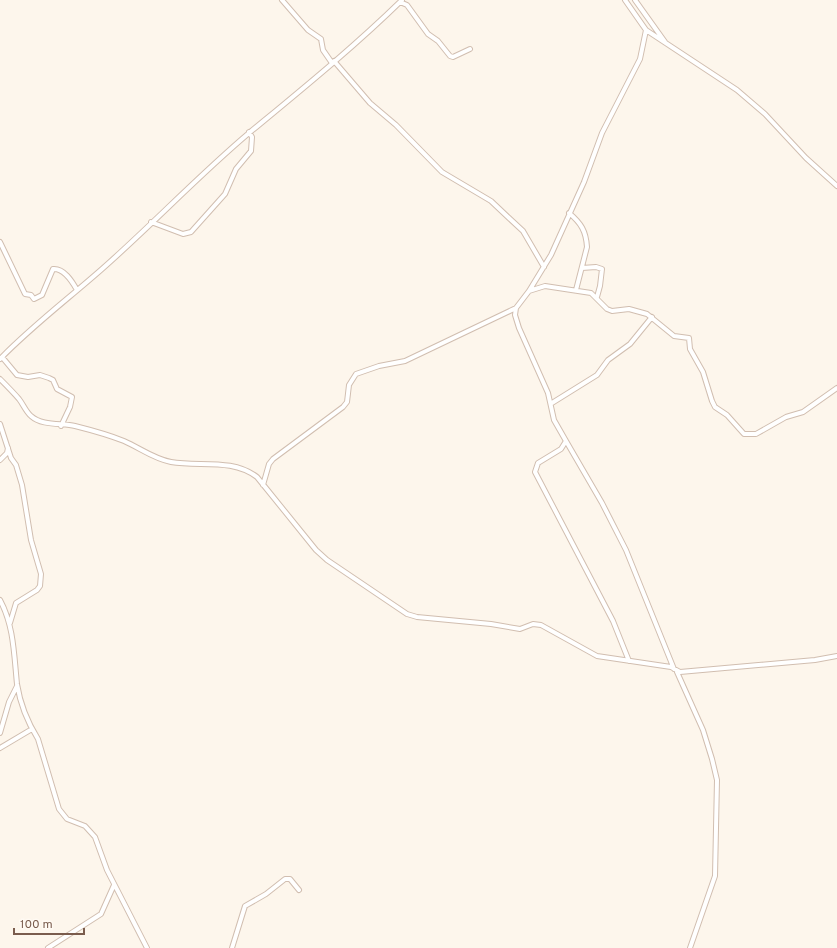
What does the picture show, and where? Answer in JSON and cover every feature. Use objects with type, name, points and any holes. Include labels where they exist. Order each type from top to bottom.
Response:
[{"type":"street","points":[[282,0],[308,30],[321,40],[323,50],[370,103],[396,125],[442,172],[491,201],[523,232],[544,267]]},
{"type":"street","points":[[625,0],[646,30],[737,90],[765,114],[806,158],[837,186]]},
{"type":"street","points":[[635,0],[666,43]]},
{"type":"street","points":[[61,426],[70,407],[72,397],[57,389],[53,380],[49,378],[17,375],[1,358],[16,342],[125,248],[150,222],[249,132],[333,62],[401,1],[408,5],[428,34],[438,41],[450,56],[454,56],[470,49]]},
{"type":"street","points":[[263,485],[269,464],[273,459],[343,407],[347,402],[349,385],[356,374],[379,366],[405,361],[516,308],[544,267],[584,182],[602,134],[640,60],[646,30]]},
{"type":"street","points":[[150,222],[183,234],[191,232],[224,194],[236,169],[251,150],[252,137],[249,132]]},
{"type":"street","points":[[569,213],[582,226],[585,233],[587,247],[576,290]]},
{"type":"street","points":[[0,242],[25,294],[31,295],[34,298],[42,295],[52,269],[57,269],[64,272],[77,290]]},
{"type":"street","points":[[582,268],[596,267],[602,269],[597,297]]},
{"type":"street","points":[[529,291],[546,286],[591,293],[597,297],[607,309],[615,311],[628,309],[647,314],[674,336],[689,338],[690,349],[703,372],[715,407],[727,415],[744,434],[756,434],[786,417],[803,412],[837,388]]},
{"type":"street","points":[[516,308],[515,315],[519,328],[552,403],[554,420],[602,503],[626,550],[675,670],[703,730],[712,759],[716,780],[717,828],[715,876],[690,948]]},
{"type":"street","points":[[552,403],[597,376],[608,360],[630,344],[652,317]]},
{"type":"street","points":[[0,379],[19,399],[30,416],[35,419],[61,426],[74,426],[124,441],[149,455],[170,462],[208,463],[245,470],[257,477],[316,550],[328,560],[407,614],[417,617],[490,624],[520,629],[533,624],[541,625],[597,656],[675,670],[816,660],[837,656]]},
{"type":"street","points":[[0,424],[22,485],[31,540],[41,574],[40,586],[38,590],[15,605],[10,623]]},
{"type":"street","points":[[566,441],[561,449],[538,463],[536,472],[613,621],[629,661]]},
{"type":"street","points":[[0,460],[7,453],[8,448]]},
{"type":"street","points":[[0,600],[10,623],[18,686],[32,729],[42,750],[59,809],[67,819],[85,826],[95,837],[114,884],[147,948]]},
{"type":"street","points":[[0,733],[9,702],[18,686]]},
{"type":"street","points":[[0,748],[32,729]]},
{"type":"street","points":[[232,948],[241,916],[249,903],[266,894],[286,879],[290,880],[299,890]]},
{"type":"street","points":[[48,948],[101,914],[114,884]]}]
